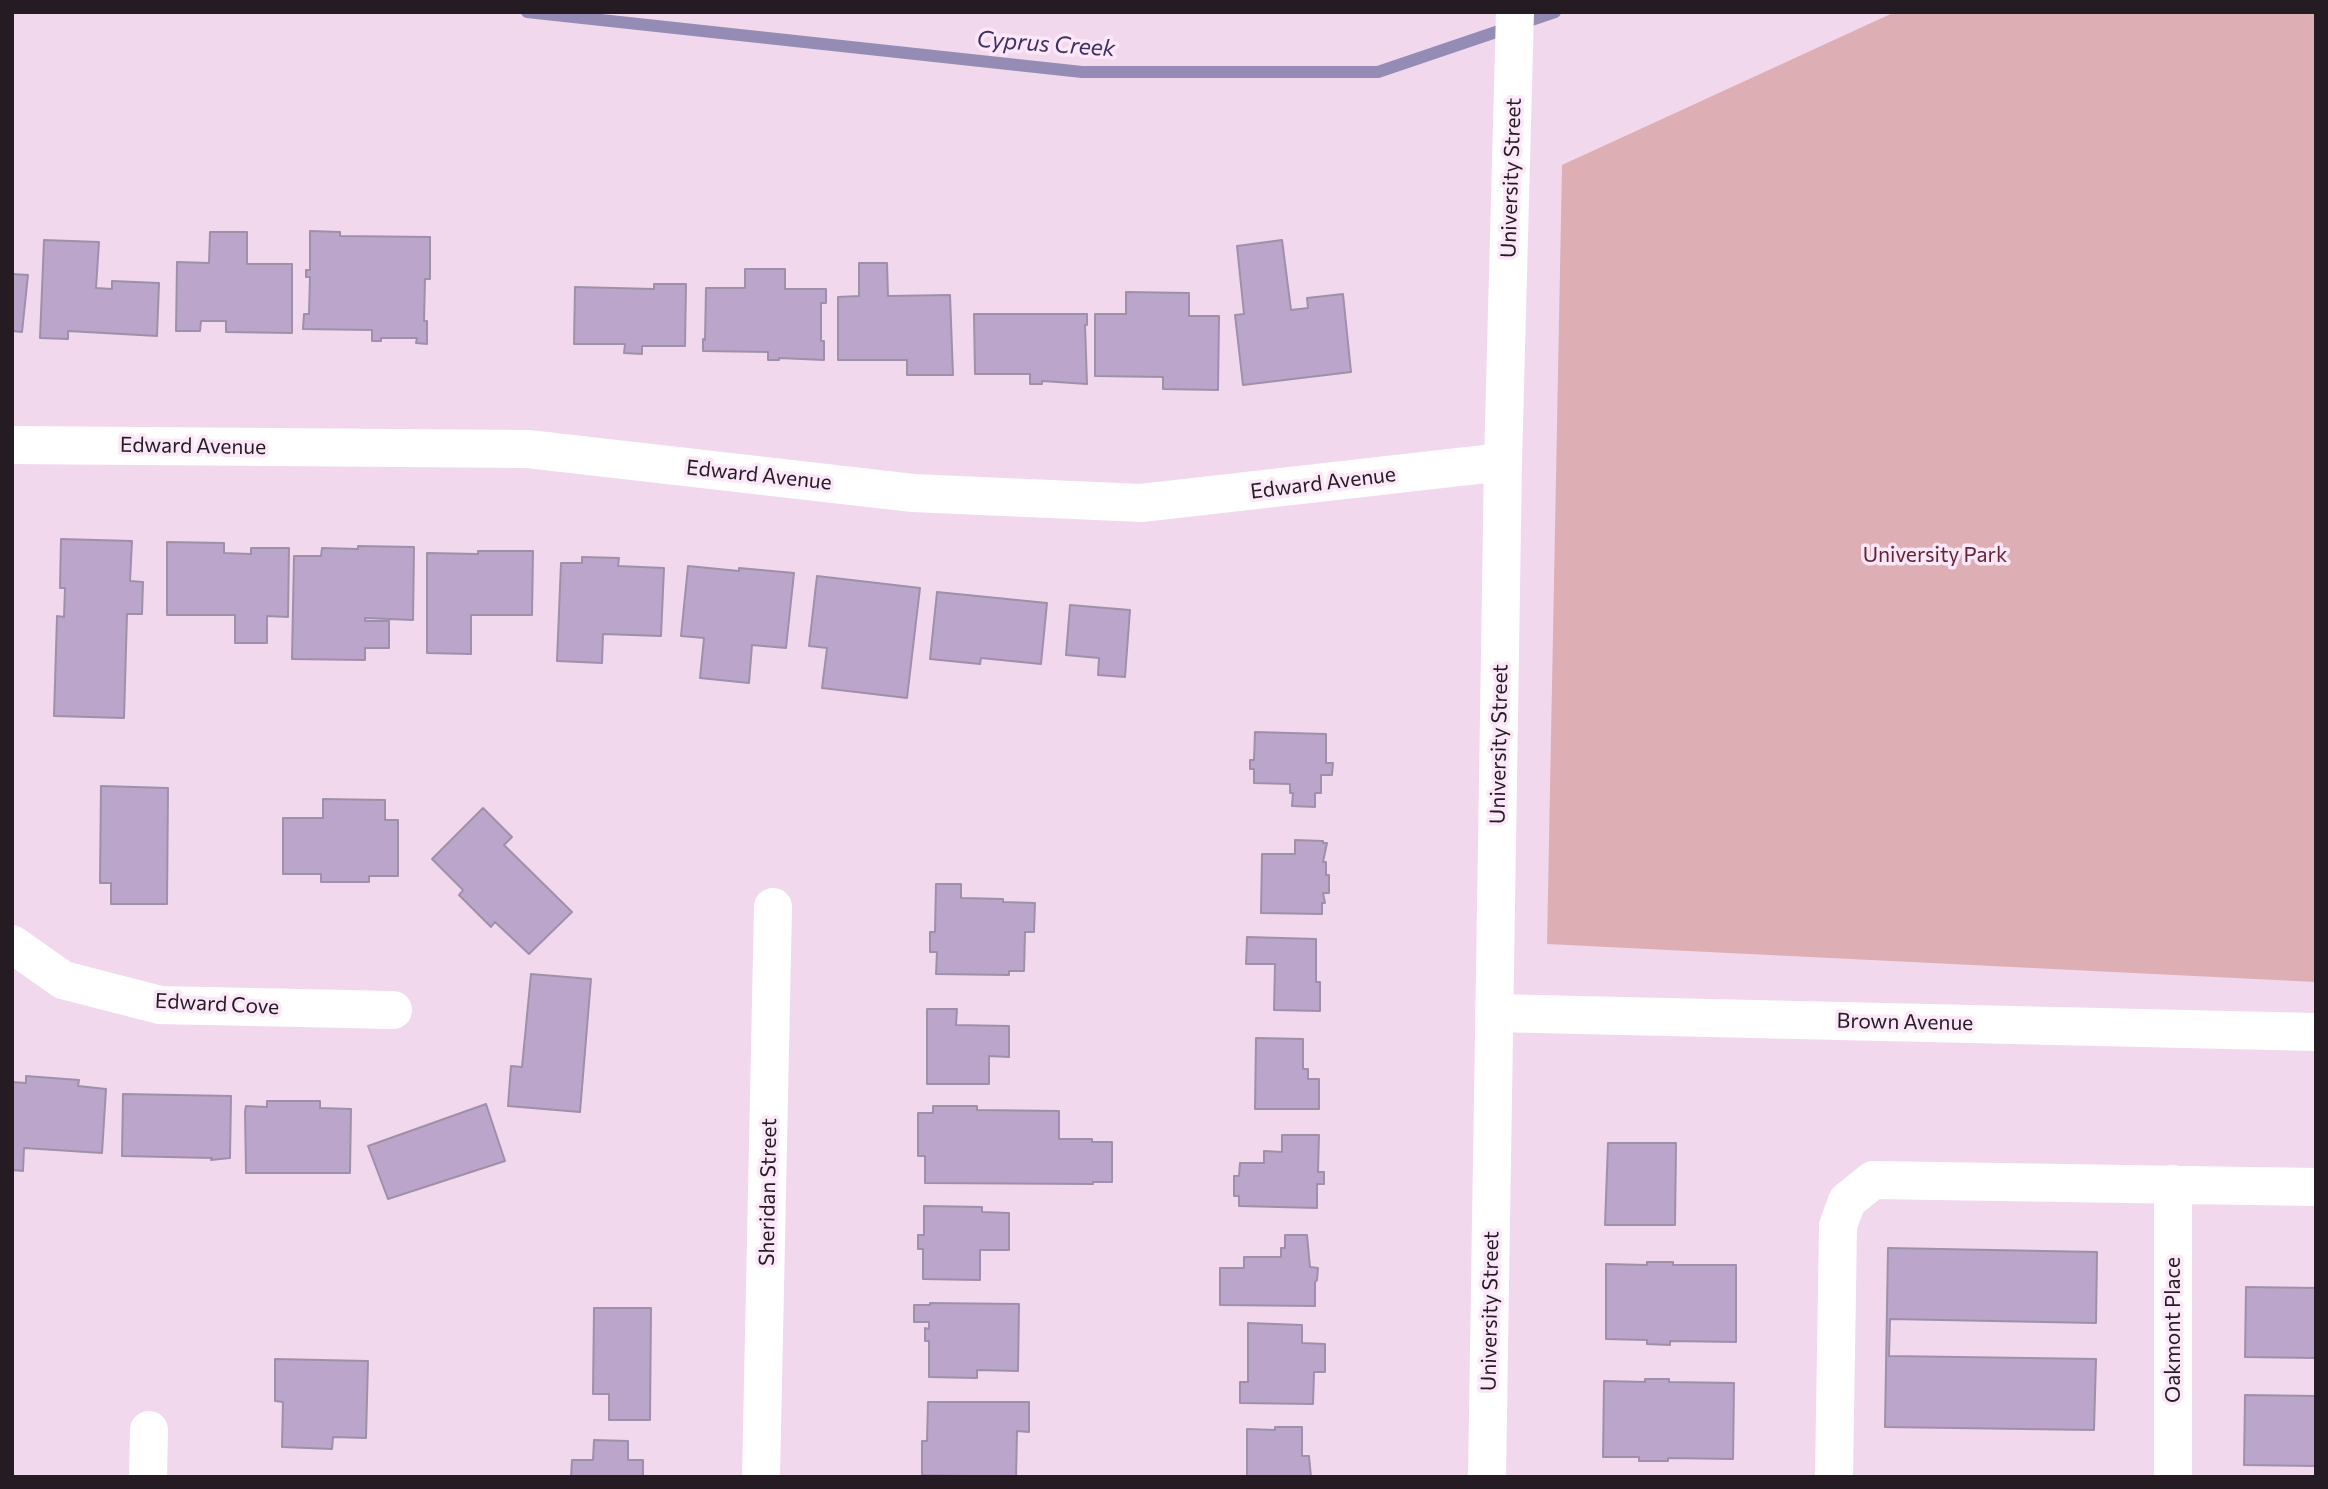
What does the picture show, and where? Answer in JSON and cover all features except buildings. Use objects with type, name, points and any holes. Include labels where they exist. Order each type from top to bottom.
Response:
[{"type":"street","name":"University Street","points":[[1487,1477],[1503,462],[1515,12]]},
{"type":"street","name":"Edward Avenue","points":[[12,444],[528,449],[913,493],[1141,503],[1503,462]]},
{"type":"street","name":"Sheridan Street","points":[[761,1477],[773,906]]},
{"type":"street","name":"Edward Cove","points":[[12,944],[63,980],[160,1005],[393,1010]]},
{"type":"street","name":"Brown Avenue","points":[[1494,1013],[2316,1032]]},
{"type":"street","points":[[1835,1477],[1838,1226],[1847,1200],[1873,1180],[2316,1187]]},
{"type":"street","name":"Oakmont Place","points":[[2173,1477],[2174,1184]]},
{"type":"street","points":[[148,1477],[149,1430]]},
{"type":"green space","name":"University Park","points":[[1895,12],[2316,12],[2316,982],[1547,944],[1562,165]]},
{"type":"waterway","name":"Cyprus Creek","points":[[527,12],[1082,72],[1378,72],[1555,12]]}]
